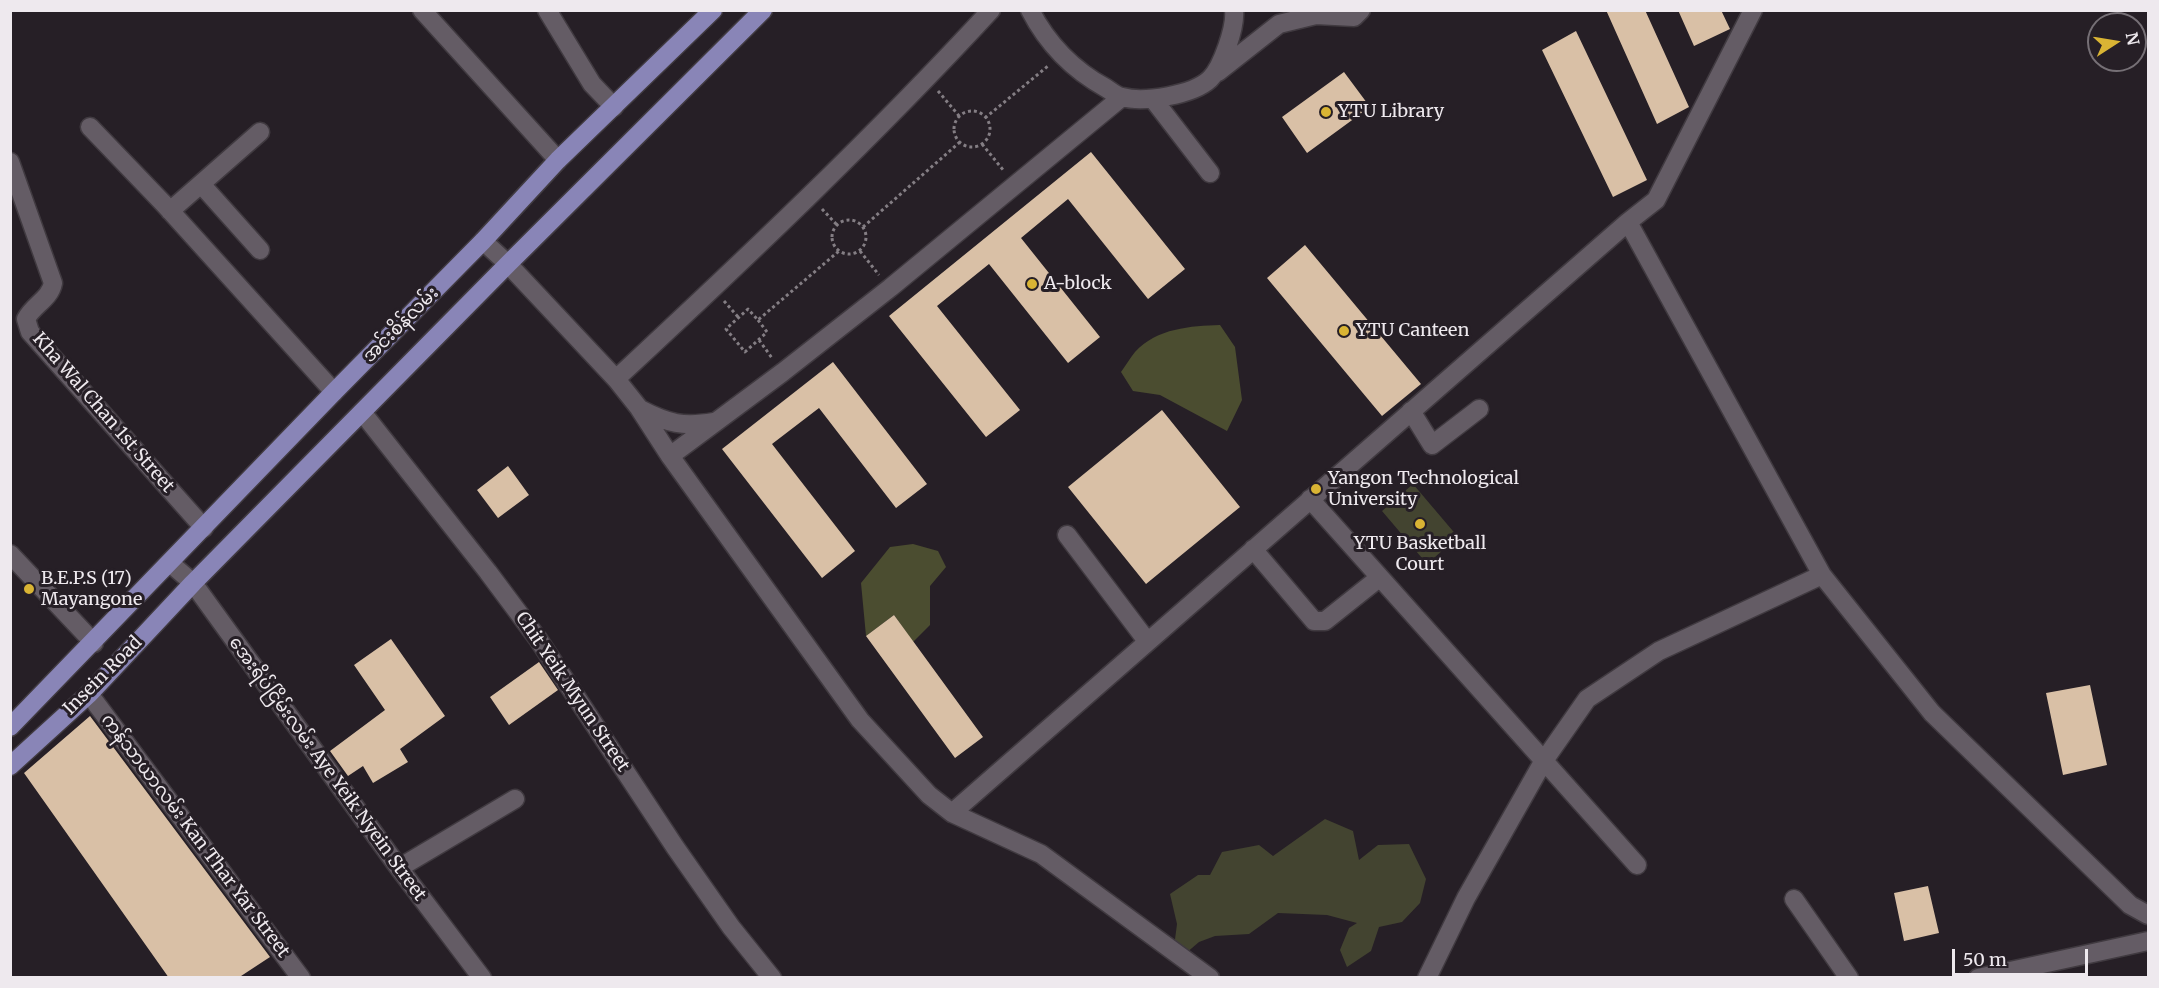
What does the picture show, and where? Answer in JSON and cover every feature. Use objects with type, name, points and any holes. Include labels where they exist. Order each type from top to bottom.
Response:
[{"type":"main road","name":"အင်းစိန်လမ်း","points":[[93,643],[483,241],[558,160],[713,10]]},
{"type":"main road","name":"အင်းစိန်လမ်း","points":[[193,583],[762,10]]},
{"type":"main road","name":"Insein Road","points":[[10,766],[89,694],[193,583]]},
{"type":"main road","name":"Insein Road","points":[[10,727],[93,643]]},
{"type":"street","points":[[422,10],[558,160]]},
{"type":"street","points":[[547,10],[592,84],[614,107]]},
{"type":"street","points":[[616,379],[713,289],[927,79],[992,10]]},
{"type":"street","points":[[1029,10],[1041,32],[1061,55],[1093,82],[1122,97],[1153,99],[1184,93],[1210,79],[1275,18],[1316,15],[1354,16],[1361,10]]},
{"type":"street","points":[[1210,79],[1229,46],[1234,10]]},
{"type":"street","points":[[952,813],[1656,200],[1753,10]]},
{"type":"street","points":[[670,456],[783,372],[890,288],[1122,97]]},
{"type":"street","points":[[1153,99],[1210,173]]},
{"type":"street","points":[[90,128],[170,211],[334,392]]},
{"type":"street","points":[[170,211],[260,132]]},
{"type":"street","name":"Kha Wal Chan 1st Street","points":[[10,162],[53,283],[51,292],[30,312],[26,319],[30,332],[204,528]]},
{"type":"street","points":[[201,184],[260,250]]},
{"type":"street","points":[[1628,222],[1822,575],[1932,713],[2130,905],[2148,915]]},
{"type":"street","points":[[483,241],[508,264],[616,379],[639,408],[670,456],[860,720],[929,795],[952,813],[1041,854],[1210,978]]},
{"type":"street","points":[[639,408],[662,421],[691,426],[715,422]]},
{"type":"street","points":[[1411,411],[1432,445],[1479,409]]},
{"type":"street","name":"Chit Yeik Myun Street","points":[[362,412],[538,639],[675,847],[731,927],[772,978]]},
{"type":"street","points":[[1310,499],[1637,865]]},
{"type":"street","points":[[1067,535],[1147,641]]},
{"type":"street","points":[[1253,549],[1314,621],[1325,621],[1379,578]]},
{"type":"street","points":[[10,554],[93,643]]},
{"type":"street","name":"အေးရိပ်ငြိမ်းလမ်း Aye Yeik Nyein Street","points":[[170,563],[193,583],[399,868],[482,978]]},
{"type":"street","points":[[1427,978],[1466,898],[1544,762],[1587,699],[1659,651],[1822,575]]},
{"type":"street","name":"ကန်သာယာလမ်း Kan Thar Yar Street","points":[[89,694],[301,978]]},
{"type":"street","points":[[399,868],[515,799]]},
{"type":"street","points":[[1794,899],[1849,978]]},
{"type":"street","points":[[1978,978],[2148,941]]},
{"type":"path","points":[[986,118],[1061,55]]},
{"type":"path","points":[[927,79],[960,117]]},
{"type":"path","points":[[970,112],[981,114],[986,118],[990,129],[987,140],[971,147],[960,142],[955,127],[960,117],[970,112]]},
{"type":"path","points":[[863,226],[960,142]]},
{"type":"path","points":[[982,144],[1014,184]]},
{"type":"path","points":[[853,220],[863,226],[867,237],[860,251],[850,254],[839,251],[832,236],[837,225],[853,220]]},
{"type":"path","points":[[758,320],[839,251]]},
{"type":"path","points":[[860,251],[890,288]]},
{"type":"path","points":[[713,289],[739,318]]},
{"type":"path","points":[[748,309],[758,320],[767,332],[745,352],[726,329],[748,309]]},
{"type":"path","points":[[759,340],[783,372]]},
{"type":"green space","points":[[1220,325],[1235,347],[1242,400],[1227,431],[1160,395],[1133,391],[1121,372],[1135,352],[1153,338],[1175,330]]},
{"type":"green space","name":"YTU Basketball Court","points":[[1413,484],[1458,537],[1427,564],[1382,511]]},
{"type":"green space","points":[[913,544],[938,551],[946,567],[930,586],[930,625],[913,642],[894,615],[866,636],[861,583],[890,547]]},
{"type":"green space","points":[[1325,819],[1353,831],[1359,860],[1378,845],[1409,844],[1426,879],[1420,903],[1402,922],[1379,927],[1371,951],[1347,967],[1340,950],[1349,928],[1357,923],[1327,915],[1278,913],[1249,934],[1215,936],[1199,942],[1185,954],[1174,947],[1177,924],[1170,894],[1198,875],[1210,875],[1222,852],[1259,845],[1273,856]]},
{"type":"building","points":[[1606,10],[1645,10],[1689,107],[1657,124]]},
{"type":"building","points":[[1678,10],[1721,10],[1730,29],[1694,46]]},
{"type":"building","points":[[1576,31],[1647,180],[1613,197],[1542,50]]},
{"type":"building","name":"YTU Library","points":[[1344,72],[1370,107],[1307,153],[1282,117]]},
{"type":"building","name":"A-block","points":[[1091,152],[1185,269],[1148,299],[1068,199],[1021,238],[1100,337],[1068,363],[989,264],[937,306],[1020,410],[986,437],[889,316]]},
{"type":"building","name":"YTU Canteen","points":[[1305,245],[1421,384],[1382,416],[1267,278]]},
{"type":"building","points":[[833,362],[927,484],[896,508],[819,408],[772,444],[855,551],[822,578],[722,449]]},
{"type":"building","points":[[1162,410],[1240,507],[1146,584],[1068,487]]},
{"type":"building","points":[[508,466],[529,495],[498,518],[477,490]]},
{"type":"building","points":[[894,615],[983,737],[955,758],[866,636]]},
{"type":"building","points":[[391,639],[445,716],[400,749],[408,762],[373,783],[363,766],[348,776],[330,751],[385,710],[354,665]]},
{"type":"building","points":[[539,662],[558,690],[509,725],[490,697]]},
{"type":"building","points":[[2090,685],[2107,765],[2063,775],[2046,693]]},
{"type":"building","points":[[90,716],[270,957],[238,978],[169,978],[24,773]]},
{"type":"building","points":[[1928,886],[1939,933],[1904,941],[1894,893]]},
{"type":"place","name":"YTU Library","points":[[1326,112]]},
{"type":"place","name":"A-block","points":[[1032,284]]},
{"type":"place","name":"YTU Canteen","points":[[1344,331]]},
{"type":"place","name":"Yangon Technological University","points":[[1316,489]]},
{"type":"place","name":"YTU Basketball Court","points":[[1420,524]]},
{"type":"place","name":"B.E.P.S (17) Mayangone","points":[[29,589]]}]
